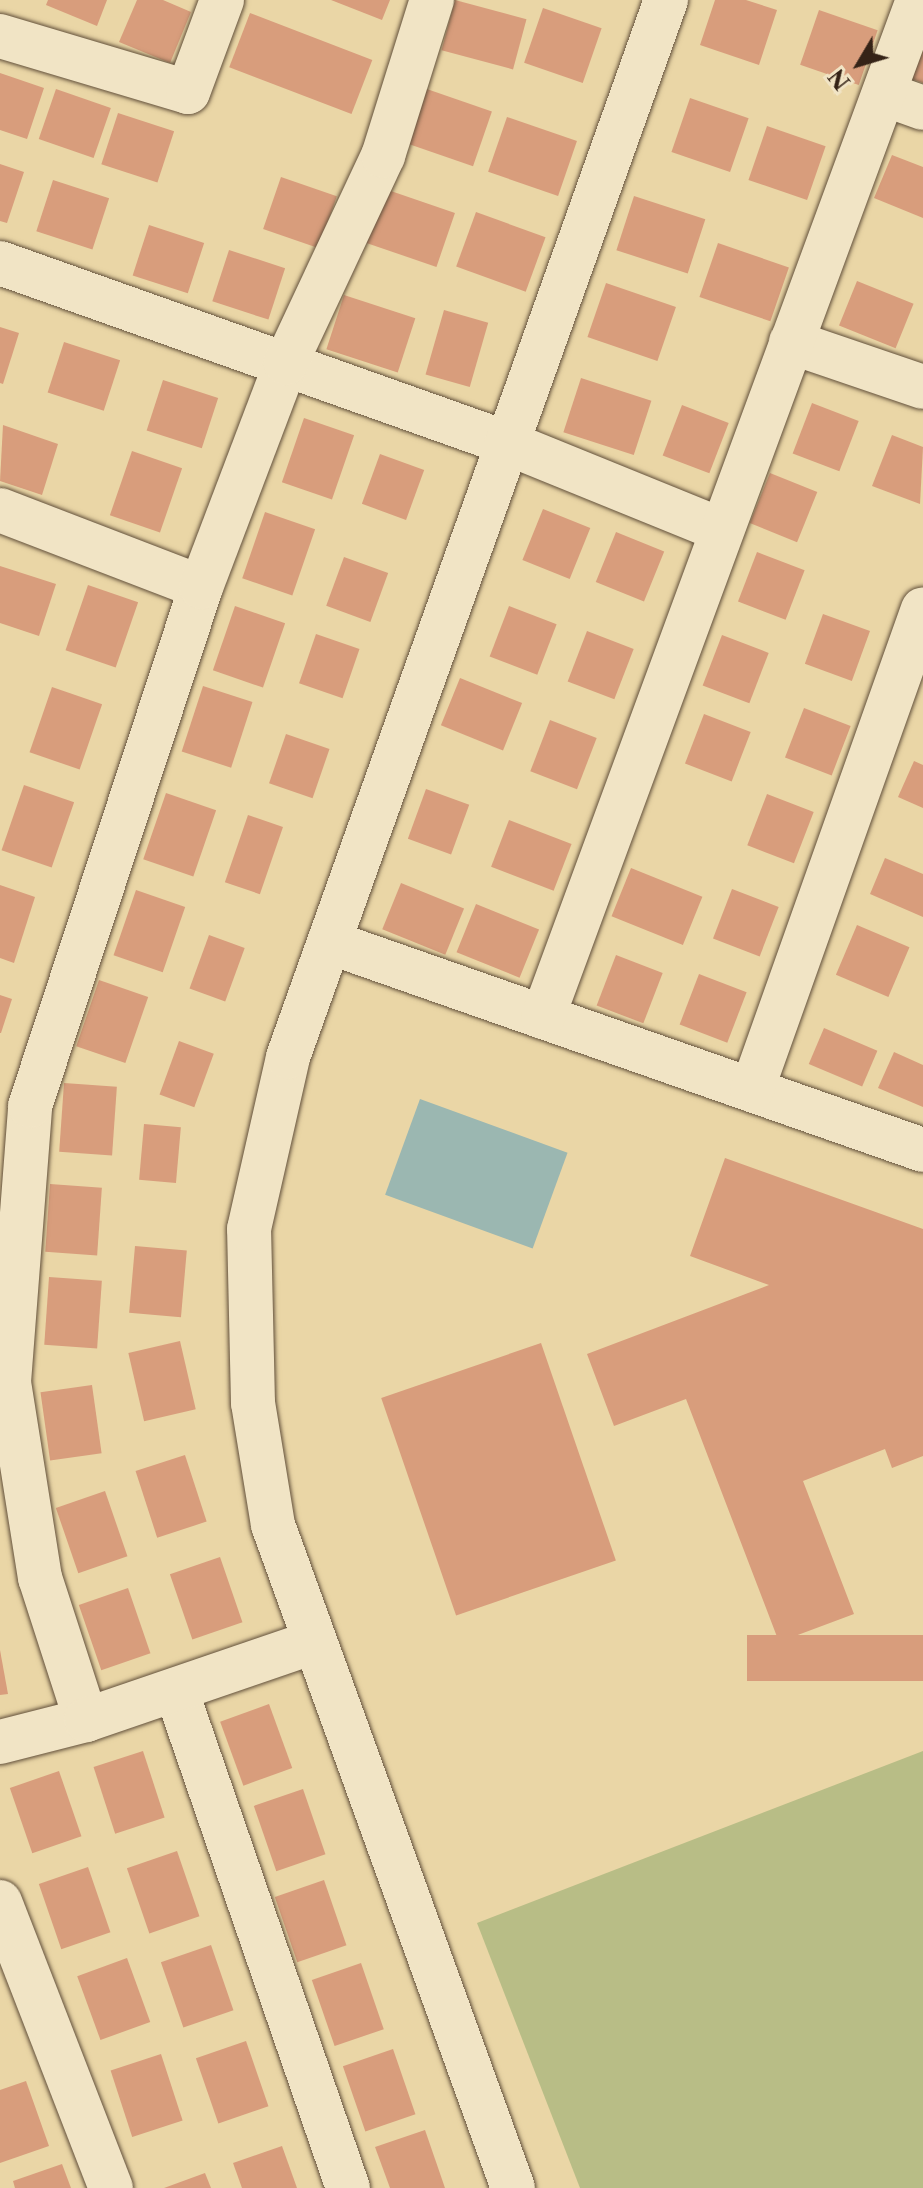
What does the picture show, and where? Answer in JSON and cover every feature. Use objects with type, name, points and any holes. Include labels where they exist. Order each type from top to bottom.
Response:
[{"type":"street","points":[[0,36],[188,92],[222,0]]},
{"type":"street","points":[[86,1720],[40,1578],[9,1382],[15,1103],[201,587],[286,363],[383,156],[432,0]]},
{"type":"street","points":[[513,2188],[311,1643],[273,1525],[253,1403],[249,1229],[288,1057],[666,0]]},
{"type":"street","points":[[543,1017],[791,342],[904,101],[918,0]]},
{"type":"street","points":[[0,263],[507,443],[721,530]]},
{"type":"street","points":[[791,342],[923,387]]},
{"type":"street","points":[[0,510],[201,587]]},
{"type":"street","points":[[752,1090],[923,609]]},
{"type":"street","points":[[329,942],[923,1150]]},
{"type":"street","points":[[0,1742],[86,1720],[311,1643]]},
{"type":"street","points":[[176,1690],[348,2188]]},
{"type":"street","points":[[0,1902],[111,2188]]},
{"type":"green space","points":[[923,1751],[923,2188],[580,2188],[477,1923]]},
{"type":"water","points":[[420,1099],[568,1153],[533,1249],[385,1195]]},
{"type":"building","points":[[48,0],[107,0],[97,26],[46,5]]},
{"type":"building","points":[[137,0],[163,0],[191,12],[170,63],[119,42]]},
{"type":"building","points":[[331,0],[390,0],[382,20]]},
{"type":"building","points":[[455,0],[526,19],[513,69],[442,50]]},
{"type":"building","points":[[715,0],[746,0],[777,10],[759,65],[700,45]]},
{"type":"building","points":[[543,8],[602,28],[583,83],[524,63]]},
{"type":"building","points":[[819,10],[878,30],[859,85],[800,65]]},
{"type":"building","points":[[250,13],[372,60],[352,114],[229,67]]},
{"type":"building","points":[[923,51],[923,83],[912,79]]},
{"type":"building","points":[[0,73],[44,88],[27,139],[0,130]]},
{"type":"building","points":[[421,87],[492,111],[473,166],[402,142]]},
{"type":"building","points":[[56,89],[111,108],[94,158],[39,139]]},
{"type":"building","points":[[690,98],[749,118],[730,172],[671,152]]},
{"type":"building","points":[[118,113],[174,131],[157,183],[101,164]]},
{"type":"building","points":[[507,117],[577,141],[558,196],[488,172]]},
{"type":"building","points":[[767,126],[826,146],[807,200],[748,180]]},
{"type":"building","points":[[892,155],[923,167],[923,218],[874,198]]},
{"type":"building","points":[[0,164],[24,172],[7,223],[0,221]]},
{"type":"building","points":[[281,177],[337,196],[319,248],[263,229]]},
{"type":"building","points":[[53,180],[109,198],[92,250],[36,231]]},
{"type":"building","points":[[385,189],[455,213],[436,267],[366,243]]},
{"type":"building","points":[[634,196],[705,219],[688,273],[616,250]]},
{"type":"building","points":[[476,212],[546,237],[526,292],[456,267]]},
{"type":"building","points":[[149,225],[204,243],[188,293],[133,275]]},
{"type":"building","points":[[718,243],[789,267],[770,321],[699,297]]},
{"type":"building","points":[[229,250],[285,268],[268,320],[212,301]]},
{"type":"building","points":[[857,281],[914,304],[896,348],[839,326]]},
{"type":"building","points":[[606,283],[676,307],[657,361],[587,337]]},
{"type":"building","points":[[344,295],[415,318],[398,372],[326,349]]},
{"type":"building","points":[[444,310],[488,323],[470,387],[426,374]]},
{"type":"building","points":[[0,327],[19,333],[3,384],[0,383]]},
{"type":"building","points":[[64,342],[120,360],[104,411],[48,392]]},
{"type":"building","points":[[581,378],[651,401],[634,455],[563,432]]},
{"type":"building","points":[[163,380],[218,398],[202,448],[147,430]]},
{"type":"building","points":[[812,403],[859,421],[839,471],[793,453]]},
{"type":"building","points":[[682,405],[729,423],[709,473],[663,455]]},
{"type":"building","points":[[304,418],[354,435],[332,500],[282,482]]},
{"type":"building","points":[[3,425],[58,444],[42,495],[0,481]]},
{"type":"building","points":[[892,435],[923,447],[920,504],[872,486]]},
{"type":"building","points":[[132,451],[182,468],[160,533],[110,515]]},
{"type":"building","points":[[380,454],[424,470],[406,520],[362,504]]},
{"type":"building","points":[[770,473],[817,492],[797,542],[750,523]]},
{"type":"building","points":[[543,509],[590,528],[570,579],[522,560]]},
{"type":"building","points":[[265,512],[315,529],[292,595],[242,578]]},
{"type":"building","points":[[616,532],[664,551],[644,602],[596,582]]},
{"type":"building","points":[[757,552],[805,570],[786,620],[738,601]]},
{"type":"building","points":[[344,557],[388,573],[370,622],[326,606]]},
{"type":"building","points":[[0,566],[56,584],[39,636],[0,623]]},
{"type":"building","points":[[88,585],[138,602],[116,667],[66,650]]},
{"type":"building","points":[[235,606],[285,623],[263,688],[213,670]]},
{"type":"building","points":[[509,606],[557,624],[537,675],[490,656]]},
{"type":"building","points":[[823,614],[870,631],[852,681],[805,664]]},
{"type":"building","points":[[587,631],[634,649],[614,699],[568,681]]},
{"type":"building","points":[[316,634],[359,649],[343,698],[299,683]]},
{"type":"building","points":[[722,635],[769,653],[749,703],[703,685]]},
{"type":"building","points":[[460,678],[522,703],[503,750],[441,725]]},
{"type":"building","points":[[203,686],[252,702],[231,768],[182,752]]},
{"type":"building","points":[[52,687],[102,704],[80,769],[30,752]]},
{"type":"building","points":[[804,708],[851,726],[832,775],[785,757]]},
{"type":"building","points":[[704,714],[751,732],[732,781],[685,763]]},
{"type":"building","points":[[550,720],[597,738],[577,789],[530,771]]},
{"type":"building","points":[[286,734],[329,749],[313,798],[269,783]]},
{"type":"building","points":[[914,761],[923,765],[923,808],[898,797]]},
{"type":"building","points":[[24,785],[74,802],[52,867],[2,850]]},
{"type":"building","points":[[426,789],[469,805],[451,855],[408,839]]},
{"type":"building","points":[[166,793],[216,810],[193,876],[143,859]]},
{"type":"building","points":[[767,794],[814,812],[794,863],[747,845]]},
{"type":"building","points":[[248,815],[283,827],[260,894],[225,882]]},
{"type":"building","points":[[509,820],[572,844],[554,891],[491,867]]},
{"type":"building","points":[[885,858],[923,874],[923,917],[870,894]]},
{"type":"building","points":[[631,868],[702,897],[683,945],[612,916]]},
{"type":"building","points":[[401,883],[464,908],[445,955],[382,929]]},
{"type":"building","points":[[0,885],[35,897],[14,963],[0,958]]},
{"type":"building","points":[[732,889],[779,907],[760,956],[713,938]]},
{"type":"building","points":[[136,890],[185,907],[163,972],[114,955]]},
{"type":"building","points":[[476,904],[539,929],[520,978],[457,952]]},
{"type":"building","points":[[857,925],[909,947],[888,997],[836,975]]},
{"type":"building","points":[[209,935],[245,948],[225,1002],[190,989]]},
{"type":"building","points":[[616,955],[663,973],[643,1023],[597,1005]]},
{"type":"building","points":[[699,974],[747,992],[727,1043],[680,1024]]},
{"type":"building","points":[[99,980],[148,997],[125,1063],[76,1046]]},
{"type":"building","points":[[0,995],[12,999],[1,1033],[0,1033]]},
{"type":"building","points":[[824,1028],[877,1051],[862,1087],[809,1064]]},
{"type":"building","points":[[179,1041],[214,1054],[194,1107],[160,1095]]},
{"type":"building","points":[[894,1052],[923,1065],[923,1107],[878,1088]]},
{"type":"building","points":[[64,1083],[117,1087],[112,1156],[59,1152]]},
{"type":"building","points":[[144,1124],[181,1127],[176,1183],[139,1180]]},
{"type":"building","points":[[725,1158],[923,1229],[923,1456],[892,1468],[885,1449],[803,1481],[854,1614],[779,1642],[686,1399],[614,1426],[587,1354],[769,1285],[690,1256]]},
{"type":"building","points":[[50,1184],[102,1188],[97,1255],[45,1252]]},
{"type":"building","points":[[135,1246],[187,1251],[181,1317],[129,1313]]},
{"type":"building","points":[[49,1277],[102,1281],[97,1349],[44,1345]]},
{"type":"building","points":[[180,1341],[196,1409],[144,1421],[128,1353]]},
{"type":"building","points":[[541,1343],[616,1560],[456,1615],[381,1398]]},
{"type":"building","points":[[92,1385],[102,1453],[50,1461],[41,1392]]},
{"type":"building","points":[[185,1455],[207,1522],[157,1538],[136,1471]]},
{"type":"building","points":[[105,1491],[127,1556],[78,1573],[56,1508]]},
{"type":"building","points":[[220,1557],[242,1622],[192,1639],[170,1574]]},
{"type":"building","points":[[128,1588],[150,1653],[101,1670],[79,1605]]},
{"type":"building","points":[[747,1635],[923,1635],[923,1681],[747,1681]]},
{"type":"building","points":[[0,1650],[8,1694],[0,1695]]},
{"type":"building","points":[[269,1704],[292,1768],[243,1786],[220,1722]]},
{"type":"building","points":[[143,1751],[165,1818],[115,1834],[94,1767]]},
{"type":"building","points":[[59,1771],[81,1836],[32,1853],[10,1788]]},
{"type":"building","points":[[303,1789],[325,1854],[276,1871],[254,1806]]},
{"type":"building","points":[[177,1851],[199,1916],[149,1933],[127,1868]]},
{"type":"building","points":[[88,1867],[110,1932],[61,1949],[39,1884]]},
{"type":"building","points":[[324,1880],[346,1945],[297,1962],[275,1897]]},
{"type":"building","points":[[211,1945],[233,2010],[183,2027],[161,1962]]},
{"type":"building","points":[[127,1958],[150,2022],[100,2040],[77,1976]]},
{"type":"building","points":[[361,1963],[384,2029],[335,2046],[312,1980]]},
{"type":"building","points":[[246,2041],[268,2106],[218,2123],[196,2058]]},
{"type":"building","points":[[393,2049],[415,2114],[365,2131],[343,2066]]},
{"type":"building","points":[[161,2054],[183,2121],[132,2137],[111,2070]]},
{"type":"building","points":[[26,2081],[49,2146],[0,2163],[0,2090]]},
{"type":"building","points":[[425,2130],[445,2188],[390,2188],[375,2147]]},
{"type":"building","points":[[282,2146],[297,2188],[242,2188],[233,2163]]},
{"type":"building","points":[[62,2164],[71,2188],[15,2188],[13,2181]]},
{"type":"building","points":[[205,2173],[211,2188],[164,2188]]}]
